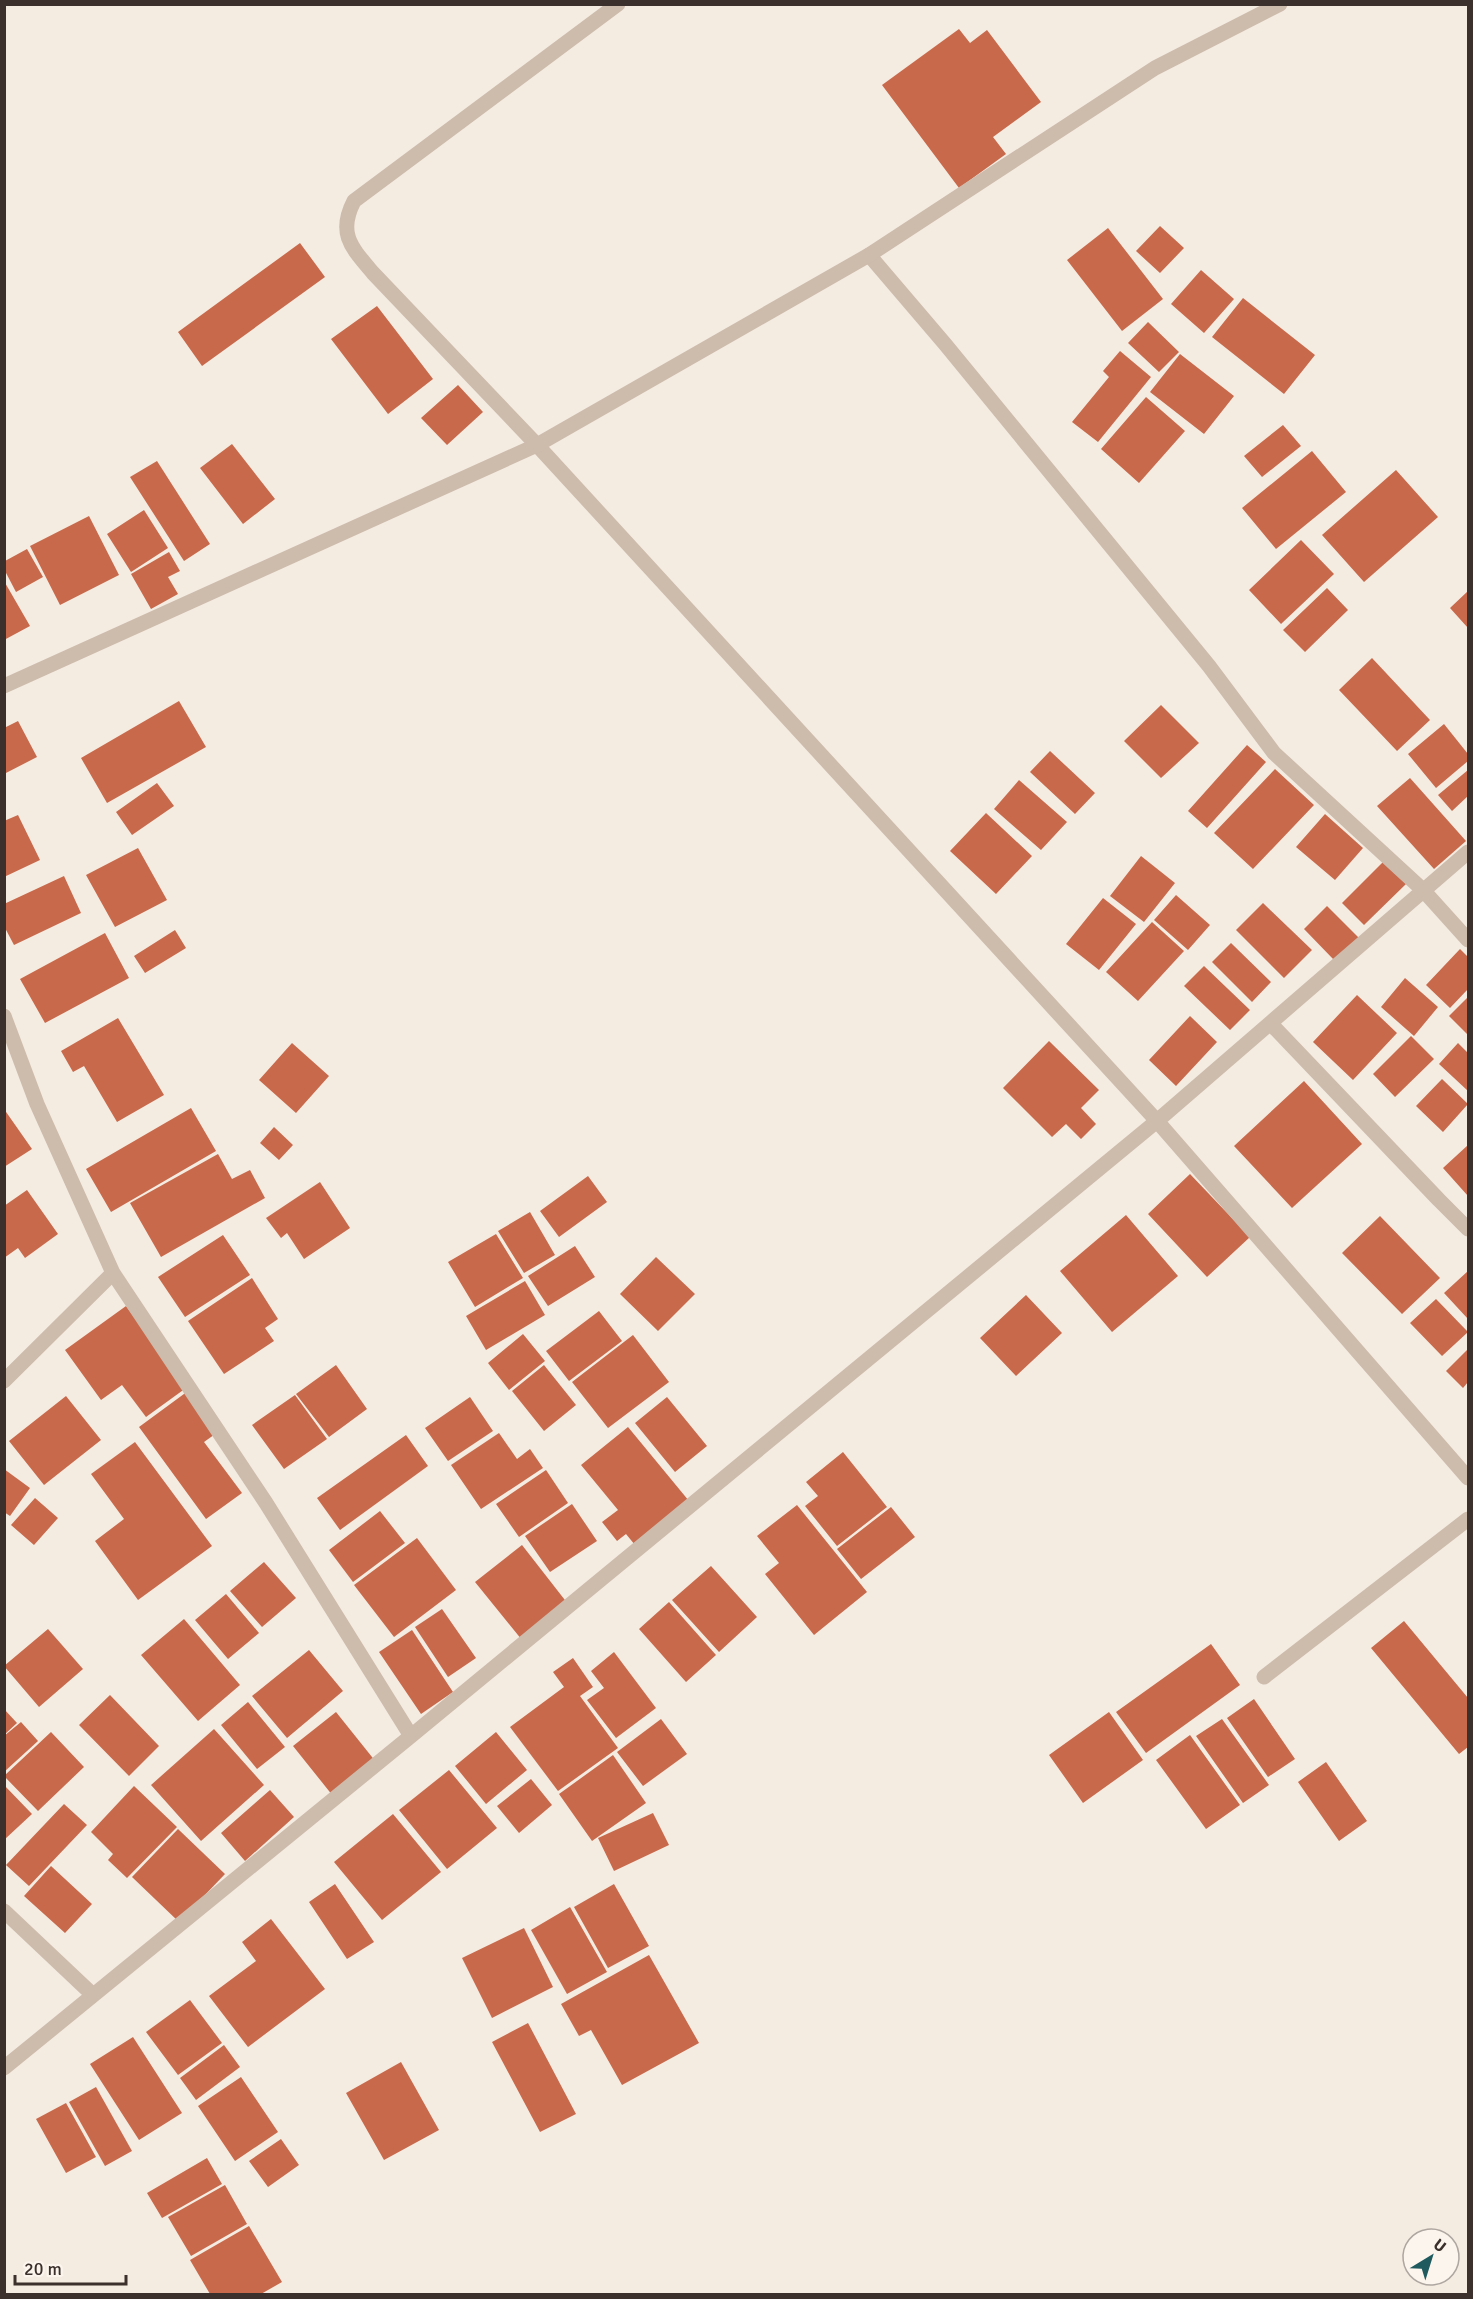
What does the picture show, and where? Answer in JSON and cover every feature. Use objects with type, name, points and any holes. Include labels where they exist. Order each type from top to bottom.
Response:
[{"type":"street","points":[[618,4],[354,201],[348,213],[345,231],[353,249],[373,273],[537,445],[1157,1121],[1468,1478]]},
{"type":"street","points":[[4,686],[537,445],[869,255],[1155,68],[1280,4]]},
{"type":"street","points":[[869,255],[945,344],[1209,666],[1274,753],[1424,890],[1468,940]]},
{"type":"street","points":[[4,2068],[1157,1121],[1468,852]]},
{"type":"street","points":[[4,1016],[37,1104],[113,1274],[266,1503],[411,1736]]},
{"type":"street","points":[[1271,1024],[1468,1228]]},
{"type":"street","points":[[4,1381],[113,1274]]},
{"type":"street","points":[[1264,1677],[1468,1519]]},
{"type":"street","points":[[4,1911],[93,1995]]},
{"type":"building","points":[[959,29],[970,43],[987,30],[1041,102],[993,137],[1006,154],[959,188],[882,85]]},
{"type":"building","points":[[1160,226],[1184,248],[1160,273],[1136,251]]},
{"type":"building","points":[[1108,228],[1163,299],[1122,331],[1067,260]]},
{"type":"building","points":[[300,243],[325,277],[202,366],[178,332]]},
{"type":"building","points":[[1201,270],[1234,299],[1204,333],[1171,304]]},
{"type":"building","points":[[1243,298],[1315,355],[1284,394],[1212,337]]},
{"type":"building","points":[[377,306],[433,379],[388,414],[331,339]]},
{"type":"building","points":[[1148,322],[1179,352],[1159,372],[1128,343]]},
{"type":"building","points":[[1120,351],[1151,377],[1098,442],[1072,422],[1109,377],[1103,371]]},
{"type":"building","points":[[1180,354],[1234,396],[1204,434],[1150,392]]},
{"type":"building","points":[[458,385],[483,412],[447,445],[421,418]]},
{"type":"building","points":[[1146,397],[1185,431],[1139,483],[1101,449]]},
{"type":"building","points":[[1283,425],[1301,446],[1262,477],[1244,456]]},
{"type":"building","points":[[232,444],[275,499],[243,524],[200,468]]},
{"type":"building","points":[[1312,451],[1346,492],[1276,549],[1242,508]]},
{"type":"building","points":[[157,461],[210,544],[184,561],[130,477]]},
{"type":"building","points":[[1396,470],[1438,517],[1364,582],[1322,535]]},
{"type":"building","points":[[144,510],[168,548],[131,572],[107,534]]},
{"type":"building","points":[[89,516],[119,575],[60,605],[30,546]]},
{"type":"building","points":[[1301,540],[1334,574],[1281,624],[1249,590]]},
{"type":"building","points":[[27,549],[43,577],[16,592],[5,571],[5,561]]},
{"type":"building","points":[[169,552],[180,571],[168,577],[178,594],[151,609],[131,574]]},
{"type":"building","points":[[4,581],[30,626],[4,640]]},
{"type":"building","points":[[1327,588],[1348,610],[1305,652],[1283,630]]},
{"type":"building","points":[[1468,591],[1468,628],[1450,608]]},
{"type":"building","points":[[1372,658],[1430,720],[1397,751],[1339,690]]},
{"type":"building","points":[[179,701],[206,747],[107,803],[81,758]]},
{"type":"building","points":[[1161,705],[1199,743],[1161,778],[1124,741]]},
{"type":"building","points":[[18,721],[37,757],[4,774],[4,728]]},
{"type":"building","points":[[1444,724],[1468,754],[1468,761],[1436,788],[1408,754]]},
{"type":"building","points":[[1247,745],[1266,762],[1207,828],[1188,811]]},
{"type":"building","points":[[1050,751],[1095,793],[1075,814],[1030,772]]},
{"type":"building","points":[[1275,769],[1314,805],[1253,869],[1214,833]]},
{"type":"building","points":[[1468,770],[1468,796],[1452,811],[1438,795]]},
{"type":"building","points":[[1410,778],[1466,841],[1434,869],[1377,806]]},
{"type":"building","points":[[1019,780],[1067,822],[1041,850],[994,809]]},
{"type":"building","points":[[157,783],[174,806],[132,835],[116,812]]},
{"type":"building","points":[[986,813],[1032,856],[996,894],[950,851]]},
{"type":"building","points":[[1325,814],[1363,848],[1335,880],[1296,847]]},
{"type":"building","points":[[18,815],[40,860],[4,877],[4,821]]},
{"type":"building","points":[[138,848],[167,900],[115,927],[86,875]]},
{"type":"building","points":[[1141,856],[1175,883],[1144,922],[1110,896]]},
{"type":"building","points":[[1383,862],[1406,884],[1364,925],[1342,903]]},
{"type":"building","points":[[64,876],[81,913],[14,945],[4,926],[4,904]]},
{"type":"building","points":[[1176,895],[1210,925],[1188,950],[1154,920]]},
{"type":"building","points":[[1103,898],[1136,924],[1099,970],[1066,944]]},
{"type":"building","points":[[1263,903],[1312,950],[1284,978],[1236,930]]},
{"type":"building","points":[[1327,906],[1359,938],[1335,961],[1304,929]]},
{"type":"building","points":[[1152,922],[1184,951],[1138,1001],[1106,972]]},
{"type":"building","points":[[175,930],[186,948],[145,973],[134,956]]},
{"type":"building","points":[[105,933],[129,978],[45,1023],[20,979]]},
{"type":"building","points":[[1231,943],[1271,982],[1252,1002],[1212,962]]},
{"type":"building","points":[[1460,949],[1468,957],[1468,989],[1450,1008],[1426,985]]},
{"type":"building","points":[[1204,966],[1250,1010],[1230,1030],[1184,986]]},
{"type":"building","points":[[1405,978],[1438,1007],[1414,1036],[1381,1007]]},
{"type":"building","points":[[1357,995],[1397,1033],[1353,1080],[1313,1042]]},
{"type":"building","points":[[1468,997],[1468,1035],[1449,1016]]},
{"type":"building","points":[[1190,1016],[1217,1042],[1176,1086],[1149,1060]]},
{"type":"building","points":[[118,1018],[164,1095],[117,1122],[84,1066],[73,1072],[61,1051]]},
{"type":"building","points":[[1411,1036],[1434,1059],[1395,1097],[1373,1074]]},
{"type":"building","points":[[1049,1041],[1099,1090],[1081,1108],[1096,1124],[1081,1139],[1066,1124],[1052,1137],[1003,1088]]},
{"type":"building","points":[[292,1043],[329,1076],[296,1113],[259,1080]]},
{"type":"building","points":[[1458,1043],[1468,1053],[1468,1091],[1439,1064]]},
{"type":"building","points":[[1442,1079],[1468,1104],[1443,1132],[1416,1106]]},
{"type":"building","points":[[1304,1081],[1362,1144],[1292,1208],[1234,1146]]},
{"type":"building","points":[[191,1108],[216,1151],[111,1212],[86,1169]]},
{"type":"building","points":[[4,1109],[32,1149],[4,1167]]},
{"type":"building","points":[[274,1127],[293,1145],[279,1160],[260,1143]]},
{"type":"building","points":[[1468,1145],[1468,1196],[1443,1168]]},
{"type":"building","points":[[218,1154],[232,1179],[250,1170],[265,1198],[161,1257],[130,1203]]},
{"type":"building","points":[[1190,1174],[1250,1237],[1207,1277],[1148,1214]]},
{"type":"building","points":[[588,1176],[607,1202],[559,1237],[540,1211]]},
{"type":"building","points":[[320,1182],[350,1228],[304,1259],[287,1233],[281,1238],[266,1218]]},
{"type":"building","points":[[27,1190],[58,1234],[25,1258],[18,1248],[4,1258],[4,1206]]},
{"type":"building","points":[[530,1212],[555,1255],[524,1273],[498,1231]]},
{"type":"building","points":[[1126,1215],[1178,1276],[1112,1332],[1060,1271]]},
{"type":"building","points":[[1380,1216],[1440,1278],[1402,1314],[1342,1253]]},
{"type":"building","points":[[496,1234],[523,1278],[475,1307],[448,1262]]},
{"type":"building","points":[[223,1235],[250,1275],[185,1317],[158,1277]]},
{"type":"building","points":[[575,1246],[595,1277],[548,1306],[528,1276]]},
{"type":"building","points":[[656,1257],[695,1294],[658,1331],[620,1294]]},
{"type":"building","points":[[1468,1271],[1468,1319],[1444,1293]]},
{"type":"building","points":[[252,1278],[278,1319],[265,1328],[274,1341],[224,1374],[188,1321]]},
{"type":"building","points":[[525,1281],[545,1315],[486,1350],[466,1316]]},
{"type":"building","points":[[1026,1295],[1062,1333],[1016,1376],[980,1338]]},
{"type":"building","points":[[1436,1299],[1468,1332],[1442,1356],[1410,1323]]},
{"type":"building","points":[[126,1306],[186,1388],[146,1417],[122,1385],[101,1400],[65,1350]]},
{"type":"building","points":[[599,1311],[622,1341],[569,1381],[546,1351]]},
{"type":"building","points":[[523,1334],[545,1361],[509,1390],[488,1363]]},
{"type":"building","points":[[633,1335],[669,1382],[608,1428],[572,1382]]},
{"type":"building","points":[[1468,1349],[1468,1382],[1463,1388],[1446,1371]]},
{"type":"building","points":[[336,1365],[367,1409],[329,1437],[296,1394]]},
{"type":"building","points":[[544,1365],[576,1405],[544,1431],[512,1391]]},
{"type":"building","points":[[188,1391],[218,1432],[204,1442],[242,1493],[206,1519],[139,1427]]},
{"type":"building","points":[[295,1395],[327,1439],[284,1469],[252,1425]]},
{"type":"building","points":[[66,1396],[101,1440],[44,1485],[9,1441]]},
{"type":"building","points":[[470,1397],[493,1431],[448,1461],[425,1428]]},
{"type":"building","points":[[667,1397],[707,1446],[675,1472],[635,1423]]},
{"type":"building","points":[[628,1427],[689,1501],[635,1545],[626,1534],[617,1541],[602,1522],[618,1510],[581,1465]]},
{"type":"building","points":[[499,1433],[517,1459],[530,1449],[543,1468],[481,1509],[451,1465]]},
{"type":"building","points":[[406,1435],[428,1466],[340,1530],[317,1498]]},
{"type":"building","points":[[135,1442],[212,1546],[138,1600],[95,1541],[124,1519],[91,1474]]},
{"type":"building","points":[[843,1452],[887,1507],[837,1546],[805,1506],[818,1496],[806,1482]]},
{"type":"building","points":[[4,1469],[30,1488],[10,1516],[4,1512]]},
{"type":"building","points":[[546,1470],[568,1503],[519,1537],[496,1504]]},
{"type":"building","points":[[35,1498],[58,1518],[34,1545],[11,1525]]},
{"type":"building","points":[[572,1504],[597,1541],[550,1572],[525,1536]]},
{"type":"building","points":[[797,1505],[867,1592],[814,1635],[765,1574],[779,1563],[757,1536]]},
{"type":"building","points":[[891,1507],[915,1537],[861,1579],[837,1549]]},
{"type":"building","points":[[380,1511],[405,1543],[353,1582],[329,1550]]},
{"type":"building","points":[[417,1538],[456,1590],[394,1637],[354,1585]]},
{"type":"building","points":[[522,1545],[568,1604],[522,1640],[475,1582]]},
{"type":"building","points":[[264,1562],[296,1598],[262,1627],[230,1591]]},
{"type":"building","points":[[711,1566],[757,1617],[719,1652],[672,1600]]},
{"type":"building","points":[[226,1594],[259,1633],[228,1659],[195,1620]]},
{"type":"building","points":[[669,1602],[716,1655],[686,1682],[639,1629]]},
{"type":"building","points":[[442,1609],[476,1658],[448,1677],[415,1627]]},
{"type":"building","points":[[184,1619],[240,1685],[198,1721],[141,1655]]},
{"type":"building","points":[[1404,1621],[1468,1698],[1468,1747],[1459,1754],[1371,1648]]},
{"type":"building","points":[[48,1629],[83,1669],[39,1707],[4,1666]]},
{"type":"building","points":[[412,1630],[453,1692],[421,1714],[379,1652]]},
{"type":"building","points":[[1211,1644],[1240,1685],[1146,1753],[1116,1712]]},
{"type":"building","points":[[309,1650],[343,1691],[287,1738],[252,1696]]},
{"type":"building","points":[[614,1652],[656,1708],[616,1738],[587,1700],[604,1688],[591,1671]]},
{"type":"building","points":[[573,1658],[593,1687],[580,1696],[618,1748],[558,1791],[510,1727],[564,1687],[553,1672]]},
{"type":"building","points":[[110,1695],[159,1746],[129,1776],[79,1725]]},
{"type":"building","points":[[1254,1699],[1295,1759],[1268,1777],[1227,1718]]},
{"type":"building","points":[[248,1702],[285,1747],[257,1769],[221,1725]]},
{"type":"building","points":[[4,1709],[17,1723],[4,1735]]},
{"type":"building","points":[[336,1712],[376,1762],[333,1796],[293,1746]]},
{"type":"building","points":[[1109,1712],[1143,1760],[1083,1803],[1049,1755]]},
{"type":"building","points":[[661,1719],[687,1754],[643,1786],[617,1752]]},
{"type":"building","points":[[1222,1719],[1269,1785],[1243,1803],[1196,1736]]},
{"type":"building","points":[[21,1722],[38,1741],[4,1772],[4,1736]]},
{"type":"building","points":[[214,1729],[264,1785],[201,1841],[151,1785]]},
{"type":"building","points":[[51,1732],[84,1767],[38,1811],[4,1776]]},
{"type":"building","points":[[496,1732],[527,1770],[486,1804],[455,1766]]},
{"type":"building","points":[[1190,1735],[1240,1805],[1206,1829],[1156,1760]]},
{"type":"building","points":[[613,1755],[646,1803],[592,1841],[559,1794]]},
{"type":"building","points":[[1326,1762],[1367,1821],[1339,1841],[1298,1782]]},
{"type":"building","points":[[449,1770],[497,1828],[447,1869],[399,1810]]},
{"type":"building","points":[[531,1779],[552,1805],[519,1833],[497,1806]]},
{"type":"building","points":[[4,1785],[32,1814],[4,1840]]},
{"type":"building","points":[[134,1786],[177,1827],[127,1878],[108,1860],[113,1854],[91,1832]]},
{"type":"building","points":[[270,1790],[294,1817],[245,1861],[221,1833]]},
{"type":"building","points":[[64,1804],[87,1825],[29,1886],[6,1865]]},
{"type":"building","points":[[653,1813],[669,1845],[614,1871],[598,1838]]},
{"type":"building","points":[[393,1814],[441,1872],[382,1920],[334,1862]]},
{"type":"building","points":[[178,1829],[225,1874],[179,1922],[132,1877]]},
{"type":"building","points":[[51,1866],[92,1904],[65,1933],[24,1896]]},
{"type":"building","points":[[335,1884],[374,1942],[347,1959],[309,1902]]},
{"type":"building","points":[[614,1884],[649,1946],[608,1968],[574,1907]]},
{"type":"building","points":[[570,1907],[607,1972],[567,1994],[531,1930]]},
{"type":"building","points":[[271,1919],[325,1989],[248,2047],[209,1996],[256,1961],[242,1942]]},
{"type":"building","points":[[524,1928],[553,1987],[492,2018],[462,1958]]},
{"type":"building","points":[[649,1955],[699,2043],[622,2085],[591,2030],[579,2036],[561,2004]]},
{"type":"building","points":[[190,2000],[222,2043],[178,2075],[146,2032]]},
{"type":"building","points":[[528,2023],[576,2114],[540,2132],[492,2042]]},
{"type":"building","points":[[133,2037],[182,2113],[139,2140],[90,2064]]},
{"type":"building","points":[[224,2045],[240,2067],[196,2100],[180,2078]]},
{"type":"building","points":[[401,2062],[439,2130],[384,2160],[346,2093]]},
{"type":"building","points":[[241,2077],[278,2132],[235,2161],[198,2106]]},
{"type":"building","points":[[96,2087],[132,2151],[105,2166],[69,2102]]},
{"type":"building","points":[[66,2103],[96,2157],[66,2173],[36,2119]]},
{"type":"building","points":[[281,2139],[299,2165],[268,2187],[249,2161]]},
{"type":"building","points":[[207,2158],[222,2184],[162,2218],[147,2193]]},
{"type":"building","points":[[225,2185],[247,2224],[191,2256],[168,2217]]},
{"type":"building","points":[[249,2226],[282,2282],[261,2294],[210,2294],[190,2260]]}]
